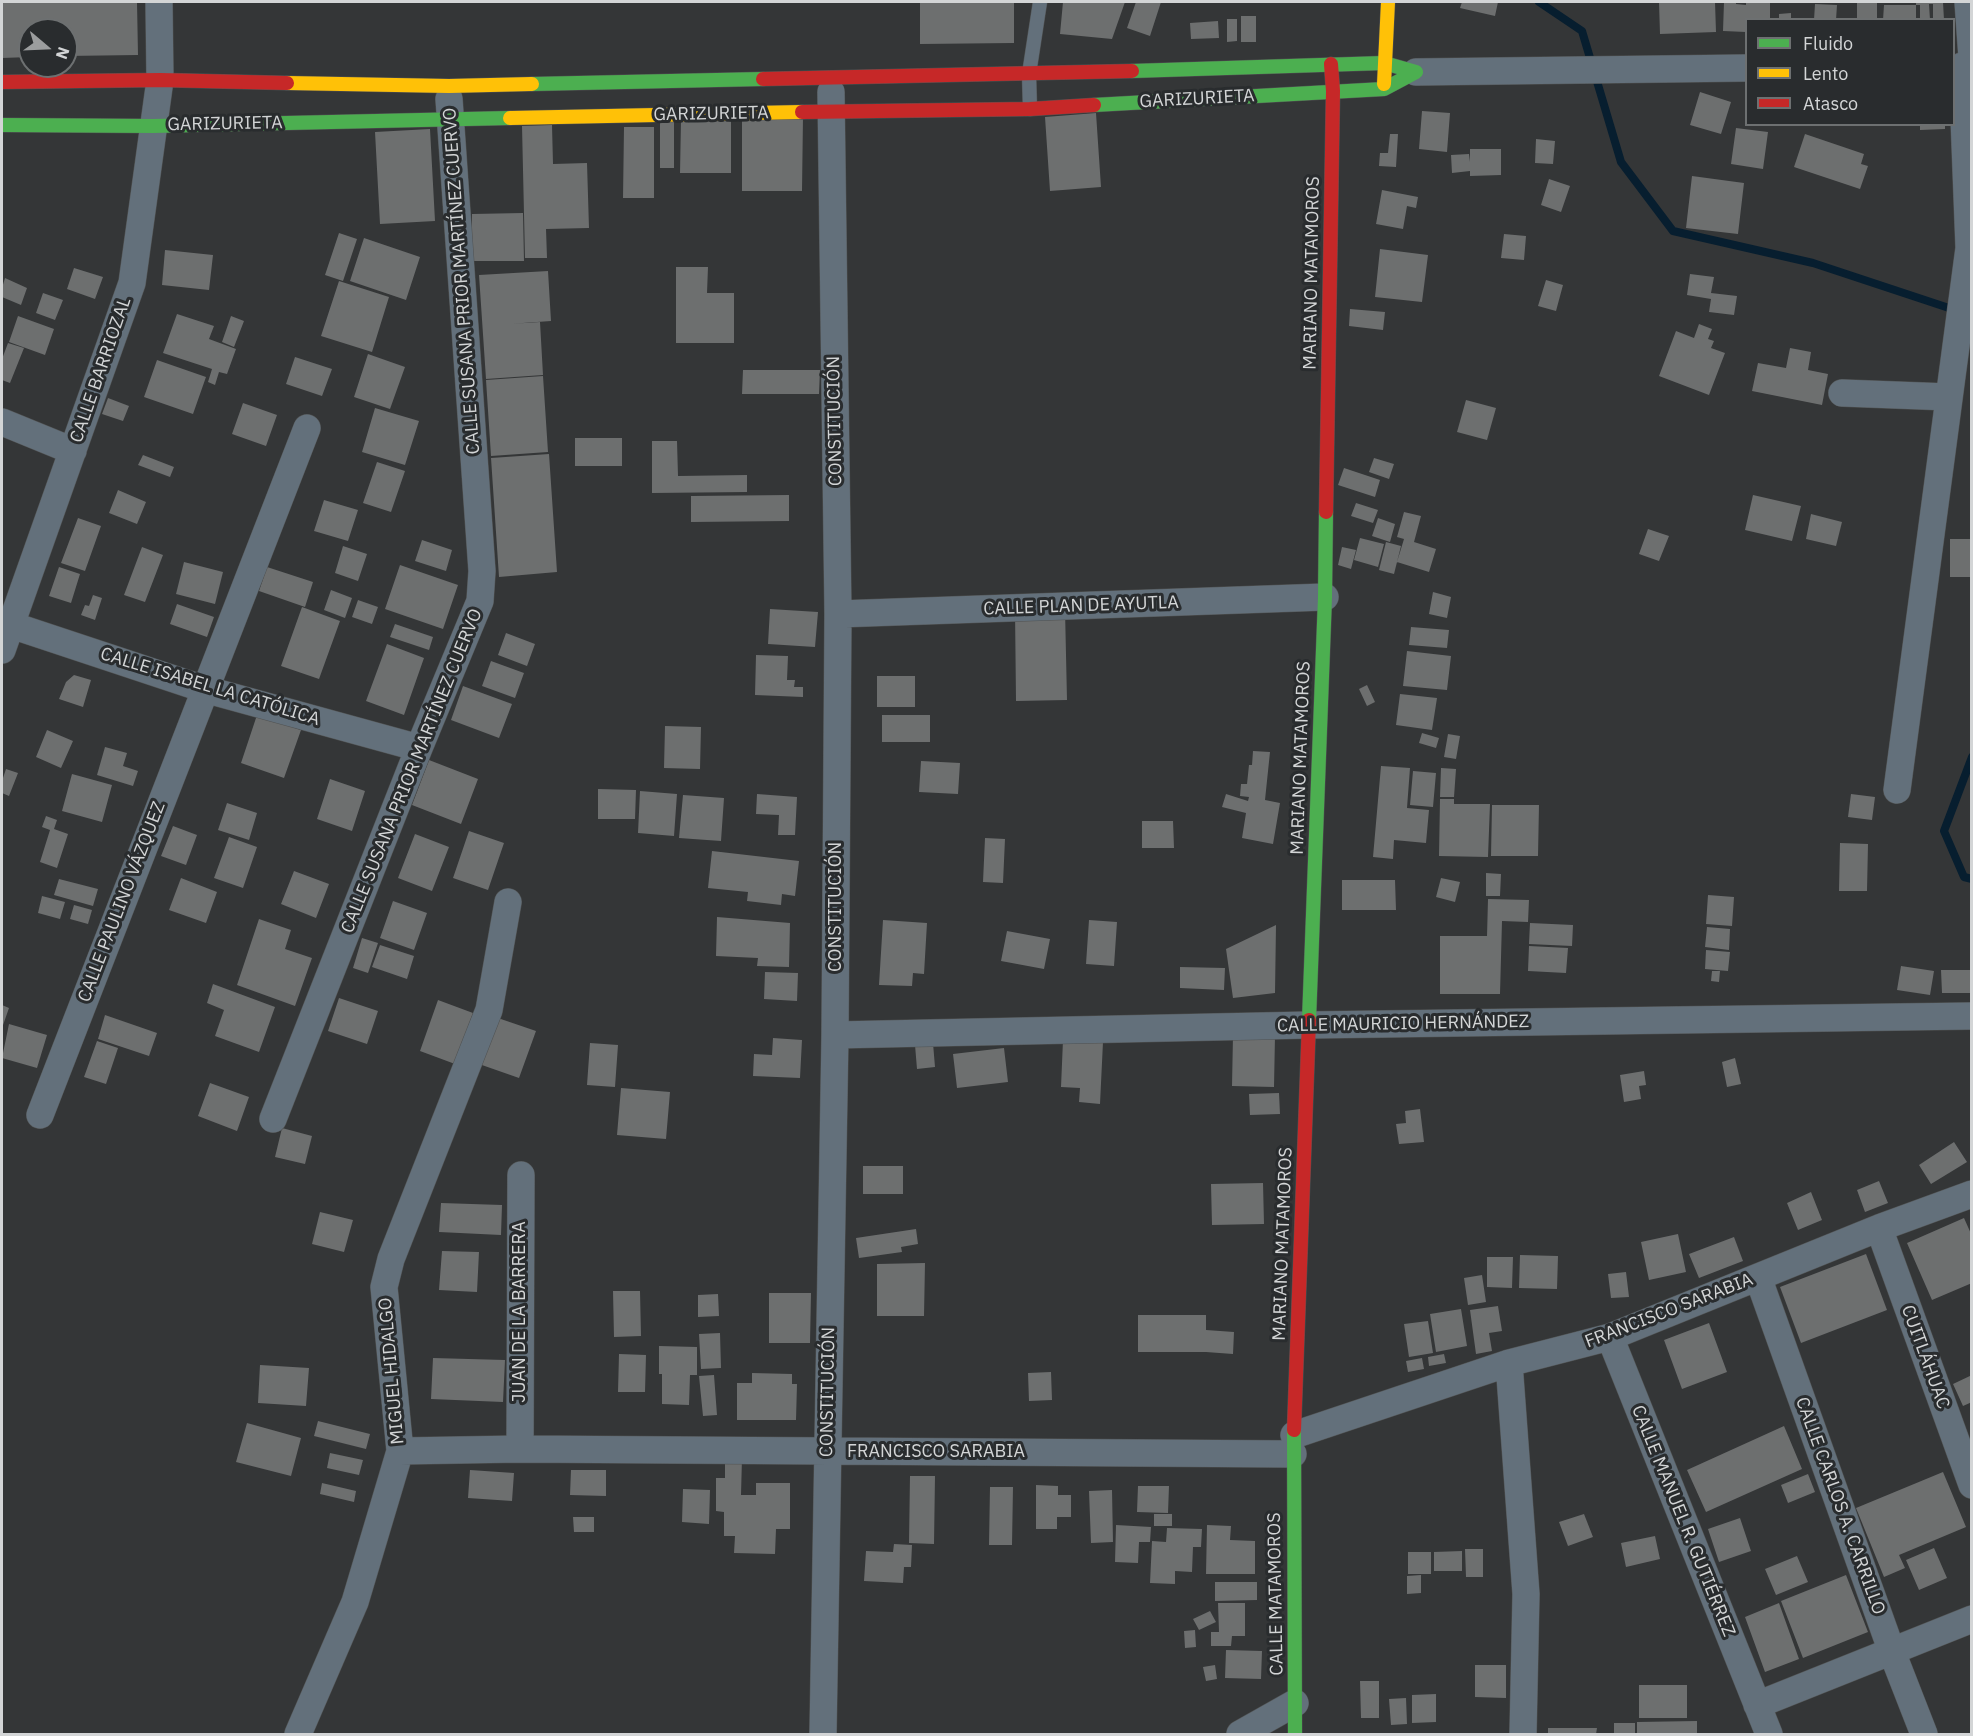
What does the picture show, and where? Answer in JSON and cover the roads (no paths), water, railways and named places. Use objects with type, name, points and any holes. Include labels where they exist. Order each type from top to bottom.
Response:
[{"type":"main road","points":[[1384,88],[1388,2]]},
{"type":"main road","name":"GARIZURIETA","points":[[2,82],[160,80],[449,86],[830,79],[1384,63],[1416,72]]},
{"type":"main road","name":"MARIANO MATAMOROS","points":[[1293,1444],[1325,597],[1333,91],[1331,64]]},
{"type":"main road","name":"GARIZURIETA","points":[[2,125],[153,126],[831,111],[1030,110],[1384,88],[1416,72]]},
{"type":"main road","name":"CALLE MATAMOROS","points":[[1293,1444],[1295,1734]]},
{"type":"street","name":"CALLE BARRIOZAL","points":[[4,632],[73,450],[132,283],[160,80],[159,2]]},
{"type":"street","points":[[1897,790],[1969,248],[1965,64],[1968,2]]},
{"type":"street","name":"GARIZURIETA","points":[[1416,72],[1745,68]]},
{"type":"street","name":"CONSTITUCIÓN","points":[[823,1734],[835,1035],[838,614],[830,79]]},
{"type":"street","name":"CALLE SUSANA PRIOR MARTÍNEZ CUERVO","points":[[273,1119],[419,748],[480,601],[482,571],[449,86]]},
{"type":"street","points":[[1842,393],[1949,397]]},
{"type":"street","points":[[2,422],[73,450]]},
{"type":"street","name":"CALLE PAULINO VÁZQUEZ","points":[[40,1115],[307,428]]},
{"type":"street","name":"CALLE PLAN DE AYUTLA","points":[[838,614],[1325,597]]},
{"type":"street","name":"CALLE ISABEL LA CATÓLICA","points":[[4,632],[419,748]]},
{"type":"street","name":"MIGUEL HIDALGO","points":[[298,1734],[356,1602],[400,1451],[384,1287],[391,1259],[489,1011],[508,902]]},
{"type":"street","name":"CALLE MAURICIO HERNÁNDEZ","points":[[835,1035],[1309,1025],[1971,1016]]},
{"type":"street","name":"JUAN DE LA BARRERA","points":[[520,1175],[520,1449]]},
{"type":"street","name":"FRANCISCO SARABIA","points":[[400,1451],[520,1449],[827,1452],[1293,1444],[1509,1363],[1610,1337],[1879,1228],[1971,1194]]},
{"type":"street","name":"CUITLÁHUAC","points":[[1879,1228],[1971,1485]]},
{"type":"street","name":"CALLE CARLOS A. CARRILLO","points":[[1758,1278],[1892,1652],[1924,1734]]},
{"type":"street","name":"CALLE MANUEL R. GUTIÉRREZ","points":[[1610,1337],[1769,1734]]},
{"type":"street","points":[[1509,1363],[1526,1594],[1523,1734]]},
{"type":"street","points":[[1758,1734],[1757,1705],[1971,1619]]},
{"type":"street","points":[[1239,1734],[1295,1703]]},
{"type":"lane","points":[[1030,110],[1029,74],[1040,2]]},
{"type":"waterway","points":[[1539,2],[1582,31],[1621,162],[1673,231],[1813,263],[1955,310]]},
{"type":"waterway","points":[[1972,757],[1944,831],[1964,877],[1972,879]]}]
